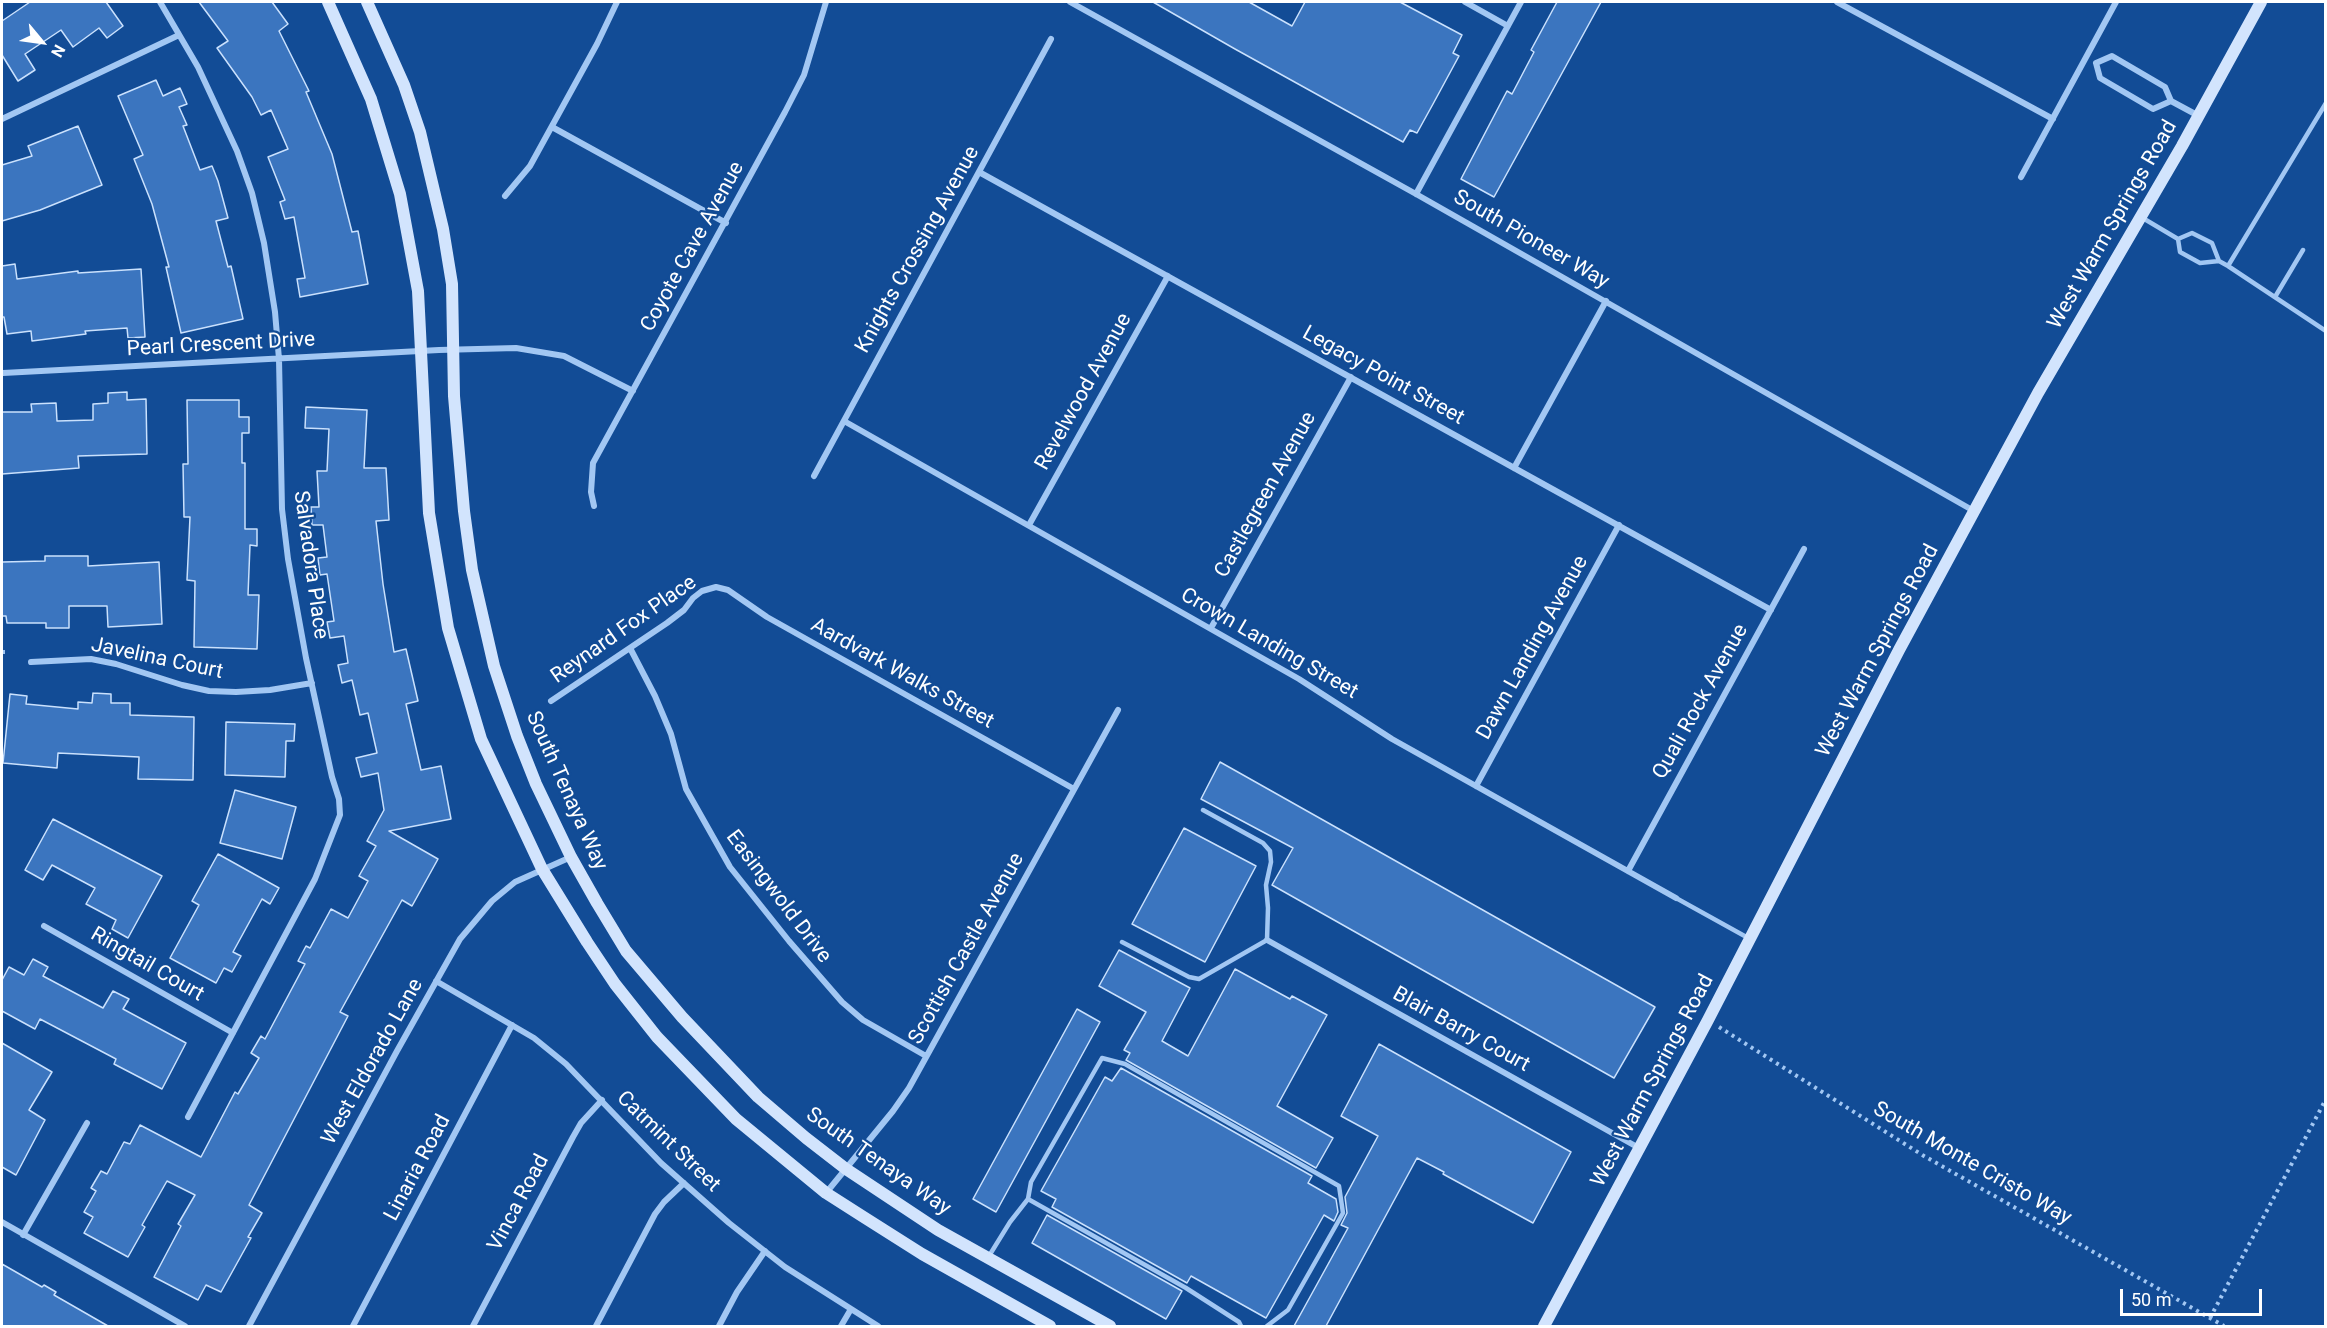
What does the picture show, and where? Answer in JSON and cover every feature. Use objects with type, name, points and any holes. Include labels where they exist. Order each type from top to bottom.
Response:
[{"type":"street","name":"Salvadora Place","points":[[160,2],[198,67],[237,151],[252,193],[264,243],[275,312],[279,359],[282,509],[288,560],[332,777],[339,799],[340,815],[315,879],[188,1117]]},
{"type":"street","points":[[328,2],[371,99],[400,194],[418,291],[429,513],[448,627],[481,739],[542,869],[615,984],[657,1037],[736,1119],[826,1193],[922,1254],[1050,1326]]},
{"type":"street","name":"South Tenaya Way","points":[[367,2],[404,85],[434,183],[452,284],[454,396],[464,511],[472,570],[483,623],[494,666],[517,736],[536,784],[571,857],[626,951],[682,1017],[758,1097],[846,1169],[938,1230],[1110,1326]]},
{"type":"street","points":[[505,196],[530,166],[597,45],[617,2]]},
{"type":"street","name":"Coyote Cave Avenue","points":[[594,506],[591,492],[593,463],[726,223],[804,75],[826,2]]},
{"type":"street","name":"South Pioneer Way","points":[[1070,2],[1416,194],[1974,511]]},
{"type":"street","points":[[1465,2],[1508,26]]},
{"type":"street","points":[[1416,194],[1521,2]]},
{"type":"street","points":[[1837,2],[2053,119]]},
{"type":"street","points":[[2021,177],[2116,2]]},
{"type":"street","name":"West Warm Springs Road","points":[[1544,1326],[1708,1020],[1899,650],[1974,511],[2038,393],[2141,217],[2261,2]]},
{"type":"street","points":[[2,119],[179,35]]},
{"type":"street","name":"Knights Crossing Avenue","points":[[814,476],[1052,39]]},
{"type":"street","points":[[2096,63],[2112,56],[2165,87],[2171,101],[2197,115]]},
{"type":"street","points":[[2086,58],[2096,63],[2100,78],[2153,109],[2171,101]]},
{"type":"street","points":[[552,127],[726,223]]},
{"type":"street","name":"Legacy Point Street","points":[[979,172],[1771,610]]},
{"type":"street","name":"Revelwood Avenue","points":[[1029,525],[1168,276]]},
{"type":"street","points":[[1514,468],[1606,302]]},
{"type":"street","name":"Pearl Crescent Drive","points":[[3,373],[516,348],[564,356],[633,391]]},
{"type":"street","name":"Castlegreen Avenue","points":[[1210,628],[1351,377]]},
{"type":"street","name":"Crown Landing Street","points":[[844,421],[1309,685],[1392,739],[1676,898]]},
{"type":"street","name":"Dawn Landing Avenue","points":[[1476,786],[1619,525]]},
{"type":"street","name":"Quali Rock Avenue","points":[[1628,871],[1804,549]]},
{"type":"street","name":"Reynard Fox Place","points":[[551,701],[684,610],[702,591],[716,587]]},
{"type":"street","name":"Aardvark Walks Street","points":[[716,587],[728,590],[767,617],[1074,789]]},
{"type":"street","name":"Easingwold Drive","points":[[630,648],[655,696],[671,734],[686,789],[730,867],[789,941],[842,1002],[863,1020],[926,1056]]},
{"type":"street","name":"Javelina Court","points":[[32,662],[91,659],[209,691],[270,690],[312,683]]},
{"type":"street","name":"Scottish Castle Avenue","points":[[826,1193],[893,1112],[1118,710]]},
{"type":"street","name":"West Eldorado Lane","points":[[249,1326],[460,939],[492,901],[515,882],[571,857]]},
{"type":"street","name":"Ringtail Court","points":[[44,926],[233,1033]]},
{"type":"street","name":"Blair Barry Court","points":[[1267,940],[1639,1149]]},
{"type":"street","name":"Catmint Street","points":[[436,981],[534,1038],[566,1064],[661,1163],[765,1251],[785,1267],[878,1326]]},
{"type":"street","name":"Linaria Road","points":[[353,1326],[512,1025]]},
{"type":"street","name":"Vinca Road","points":[[473,1326],[573,1137],[581,1123],[602,1100]]},
{"type":"street","points":[[23,1235],[87,1123]]},
{"type":"street","points":[[596,1326],[655,1214],[684,1183]]},
{"type":"street","points":[[2,1222],[185,1326]]},
{"type":"street","points":[[719,1326],[737,1292],[765,1251]]},
{"type":"street","points":[[841,1326],[851,1309]]},
{"type":"lane","points":[[2228,266],[2325,103]]},
{"type":"lane","points":[[2141,217],[2178,239]]},
{"type":"lane","points":[[2178,239],[2192,233],[2212,243],[2219,261]]},
{"type":"lane","points":[[2178,239],[2180,252],[2200,263],[2219,261],[2325,331]]},
{"type":"lane","points":[[2275,297],[2303,250]]},
{"type":"lane","points":[[1122,942],[1189,977],[1199,979],[1267,940],[1266,885],[1271,862],[1270,851],[1263,843],[1203,810]]},
{"type":"lane","points":[[1676,898],[1750,939]]},
{"type":"lane","points":[[988,1258],[1010,1222],[1028,1199],[1031,1182],[1101,1058],[1125,1064],[1339,1186],[1343,1213],[1288,1310],[1267,1326]]},
{"type":"lane","points":[[1028,1199],[1186,1288],[1239,1322],[1241,1326]]},
{"type":"path","name":"South Monte Cristo Way","points":[[1708,1020],[1924,1156],[2224,1326]]},
{"type":"path","points":[[2210,1318],[2325,1100]]},
{"type":"building","points":[[30,2],[106,2],[123,26],[107,38],[99,28],[73,47],[61,30],[25,54],[35,70],[18,81],[2,55],[2,21]]},
{"type":"building","points":[[199,2],[272,2],[288,24],[279,31],[309,91],[306,92],[332,154],[352,232],[358,231],[368,284],[300,297],[297,279],[305,278],[294,217],[285,219],[280,202],[285,200],[268,157],[288,149],[271,110],[261,115],[252,97],[217,48],[228,41]]},
{"type":"building","points":[[1153,2],[1249,2],[1292,26],[1305,2],[1400,2],[1462,35],[1453,53],[1459,56],[1433,104],[1417,133],[1410,130],[1403,142]]},
{"type":"building","points":[[1557,2],[1601,2],[1494,197],[1461,179],[1507,91],[1512,94],[1534,52],[1531,50]]},
{"type":"building","points":[[156,80],[163,96],[180,88],[187,104],[179,107],[187,125],[183,126],[200,170],[212,166],[218,181],[228,218],[216,221],[228,267],[231,266],[243,319],[181,333],[166,267],[169,267],[152,204],[134,159],[143,155],[118,96]]},
{"type":"building","points":[[78,126],[102,185],[40,210],[2,221],[2,165],[32,156],[28,146]]},
{"type":"building","points":[[15,264],[17,279],[78,271],[78,273],[141,269],[145,337],[128,338],[127,328],[85,331],[86,334],[32,341],[31,331],[7,334],[4,317],[2,317],[2,266]]},
{"type":"building","points":[[127,392],[127,400],[146,399],[147,454],[78,456],[79,468],[2,474],[2,412],[32,412],[31,404],[56,403],[57,421],[93,420],[93,404],[108,403],[108,393]]},
{"type":"building","points":[[187,400],[239,400],[239,417],[249,417],[249,433],[242,433],[242,463],[245,463],[245,529],[257,529],[257,546],[250,545],[248,595],[259,595],[257,649],[194,647],[195,581],[187,580],[190,517],[184,517],[183,464],[188,464]]},
{"type":"building","points":[[306,407],[367,410],[364,468],[386,468],[389,520],[376,521],[394,652],[406,649],[418,701],[406,704],[421,770],[441,766],[451,819],[389,831],[438,859],[412,906],[402,900],[340,1012],[348,1016],[249,1205],[262,1213],[248,1237],[251,1238],[221,1292],[206,1285],[198,1300],[154,1277],[181,1226],[178,1224],[195,1195],[167,1181],[142,1225],[145,1227],[128,1257],[84,1233],[93,1217],[84,1212],[96,1191],[91,1188],[101,1171],[107,1174],[124,1142],[130,1144],[140,1125],[201,1157],[235,1092],[238,1094],[259,1058],[251,1053],[261,1036],[265,1039],[305,964],[298,961],[306,946],[310,948],[331,909],[348,918],[368,881],[359,876],[376,846],[367,841],[384,810],[378,773],[361,777],[356,758],[377,753],[368,713],[360,715],[352,680],[342,683],[338,665],[348,663],[344,636],[330,638],[327,622],[334,621],[327,574],[320,575],[318,558],[327,557],[323,525],[312,525],[311,507],[319,507],[317,471],[327,471],[329,429],[305,428]]},
{"type":"building","points":[[45,556],[88,556],[88,566],[159,562],[162,624],[108,627],[107,606],[69,606],[69,628],[46,628],[46,623],[7,623],[6,616],[2,616],[2,562],[45,561]]},
{"type":"building","points":[[93,693],[111,694],[111,703],[130,703],[130,715],[194,717],[193,780],[138,779],[139,757],[58,753],[57,768],[3,763],[10,694],[27,696],[26,704],[78,709],[78,702],[92,703]]},
{"type":"building","points":[[226,722],[295,724],[294,741],[286,741],[285,777],[225,775]]},
{"type":"building","points":[[1220,762],[1655,1007],[1614,1078],[1272,885],[1293,848],[1201,799]]},
{"type":"building","points":[[235,790],[296,807],[282,859],[220,843]]},
{"type":"building","points":[[53,819],[162,876],[128,938],[112,929],[116,920],[86,904],[95,888],[52,865],[43,880],[25,870]]},
{"type":"building","points":[[1184,828],[1256,866],[1205,962],[1132,924]]},
{"type":"building","points":[[218,854],[279,888],[270,904],[262,899],[233,952],[241,956],[232,972],[224,968],[216,983],[170,958],[199,905],[192,901]]},
{"type":"building","points":[[1119,950],[1190,988],[1162,1041],[1188,1056],[1235,969],[1290,999],[1292,996],[1327,1015],[1277,1106],[1333,1138],[1316,1168],[1126,1060],[1130,1053],[1124,1050],[1146,1012],[1099,986]]},
{"type":"building","points":[[33,959],[48,967],[43,976],[103,1008],[113,991],[129,999],[123,1009],[186,1043],[162,1089],[114,1064],[116,1059],[40,1019],[35,1029],[2,1011],[2,980],[9,967],[24,975]]},
{"type":"building","points":[[1077,1009],[1100,1022],[996,1212],[973,1199]]},
{"type":"building","points":[[2,1043],[52,1072],[29,1110],[45,1120],[16,1175],[2,1167]]},
{"type":"building","points":[[1379,1044],[1571,1152],[1533,1223],[1417,1158],[1326,1326],[1294,1326],[1348,1228],[1341,1225],[1347,1213],[1345,1197],[1378,1136],[1341,1116]]},
{"type":"building","points":[[1121,1068],[1312,1176],[1308,1183],[1336,1199],[1338,1212],[1334,1221],[1324,1215],[1266,1318],[1191,1276],[1187,1283],[1052,1207],[1056,1199],[1041,1191],[1105,1077],[1112,1081]]},
{"type":"building","points":[[1047,1215],[1182,1291],[1166,1319],[1032,1243]]},
{"type":"building","points":[[2,1264],[42,1287],[44,1285],[56,1292],[54,1295],[108,1326],[2,1326]]}]
